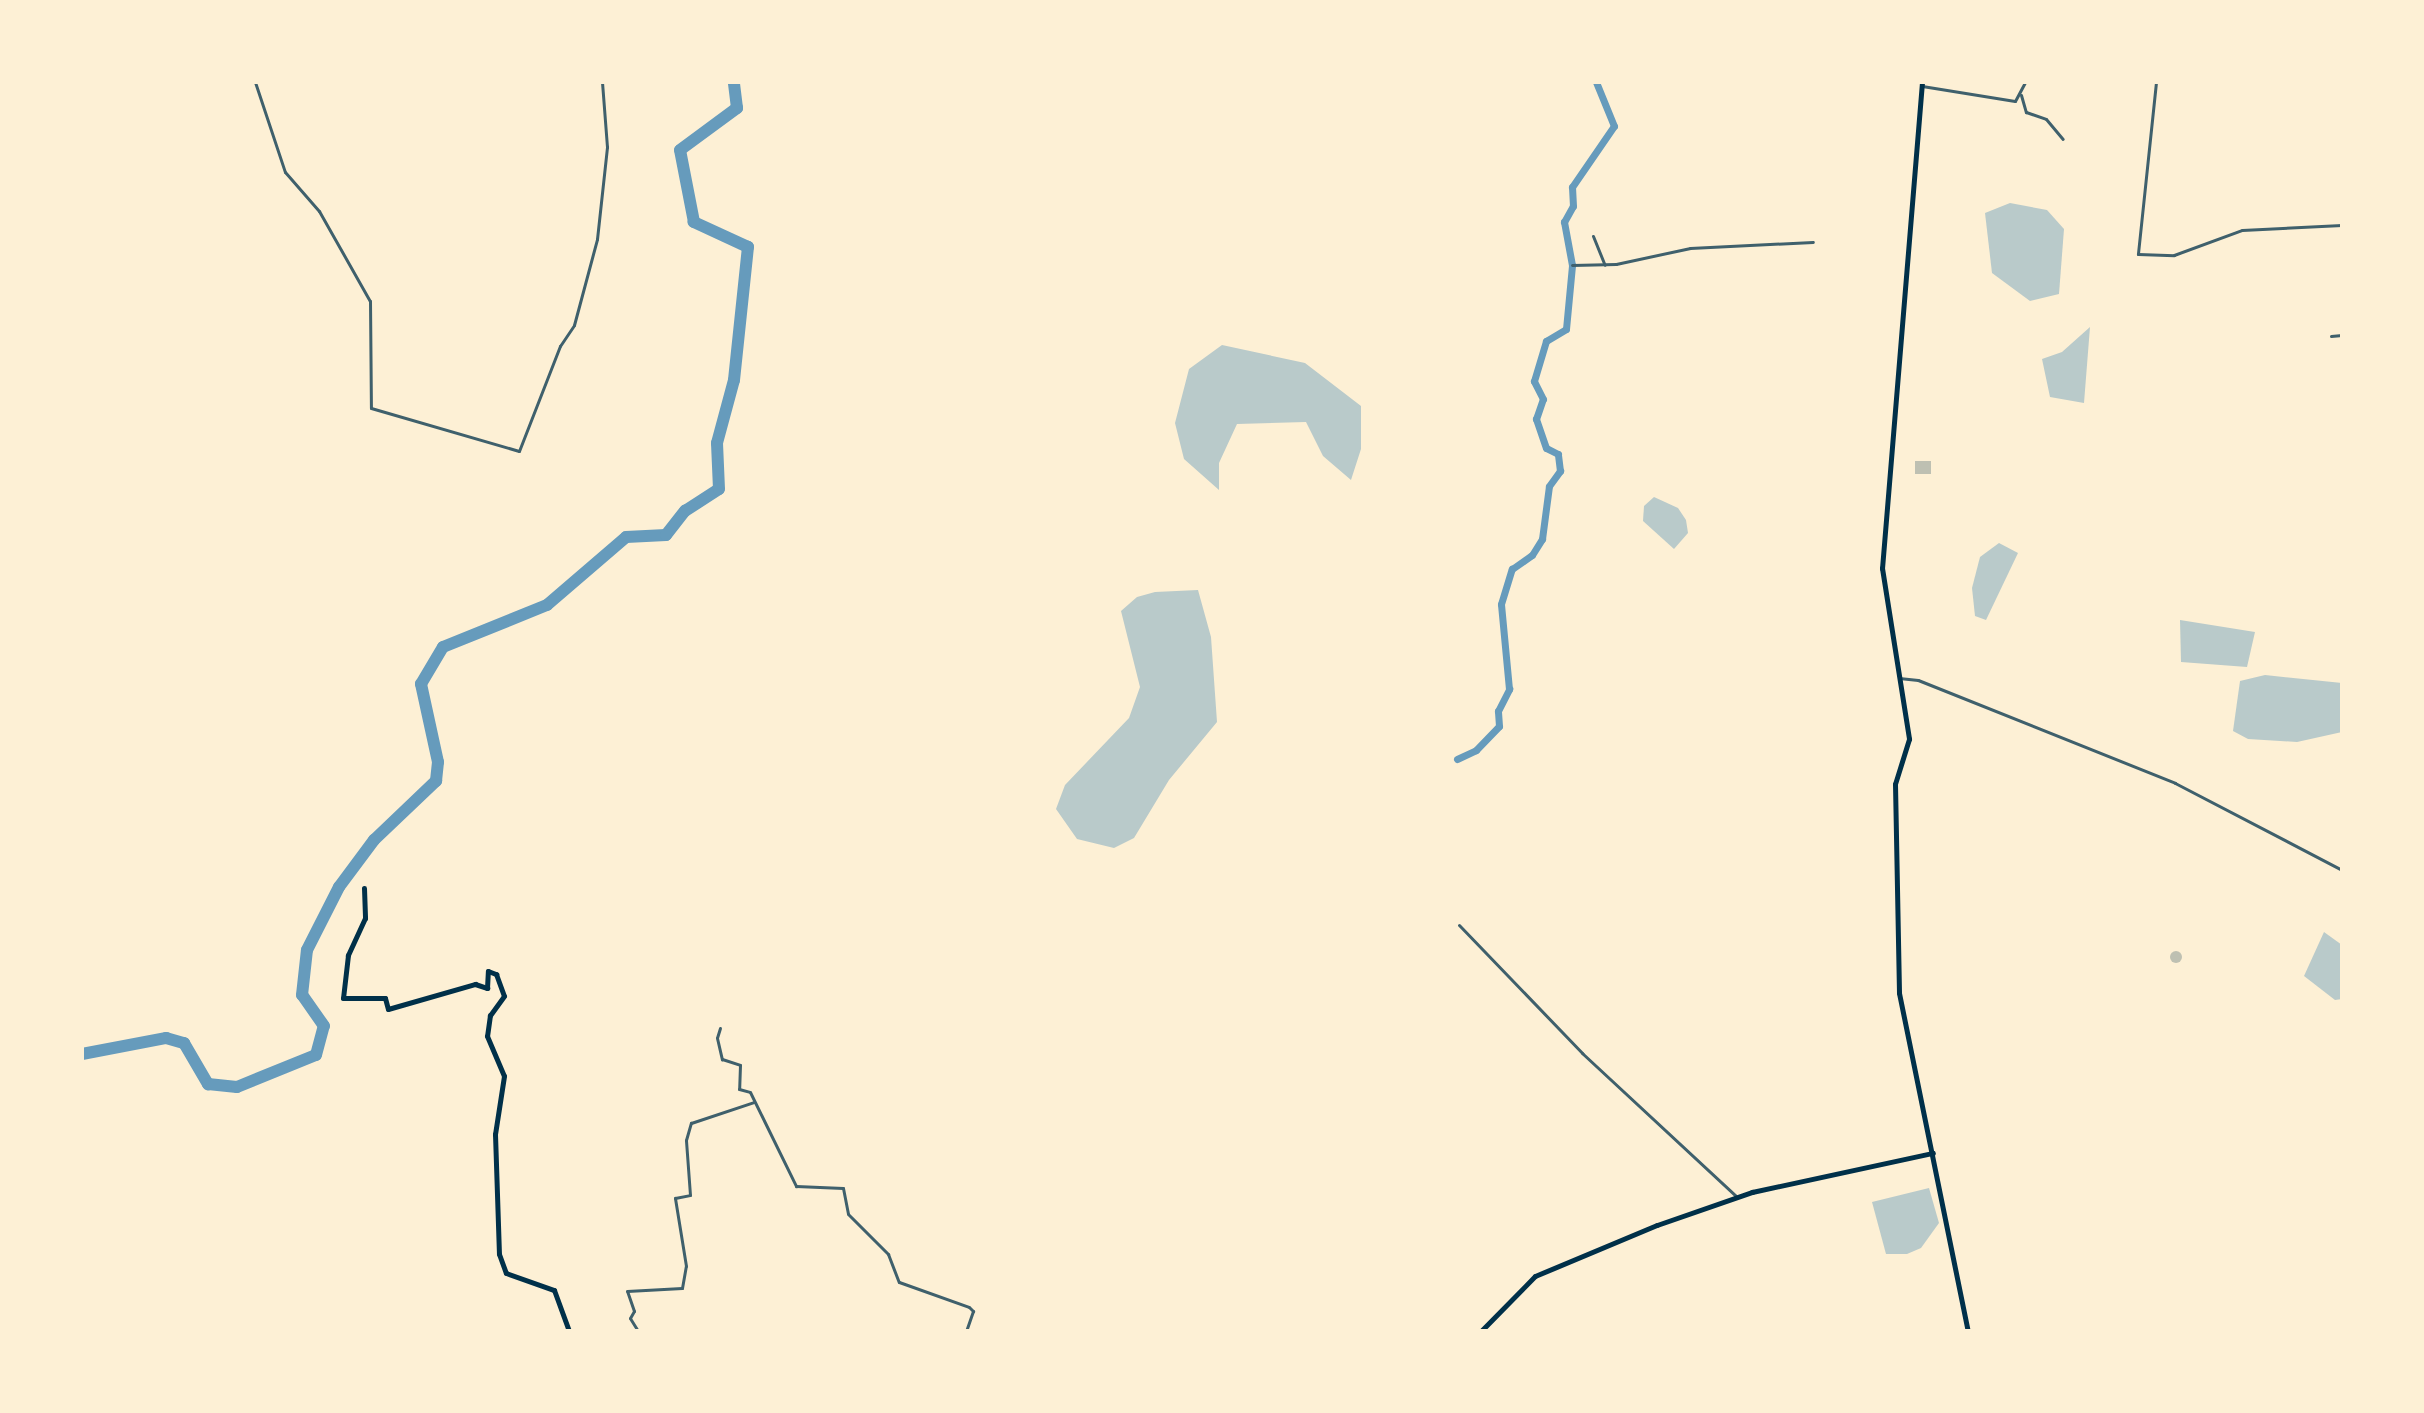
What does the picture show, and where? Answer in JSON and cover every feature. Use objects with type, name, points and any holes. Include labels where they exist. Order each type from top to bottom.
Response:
[{"type":"main road","points":[[1922,84],[1917,193],[1882,553],[1909,739],[1895,784],[1899,993],[1968,1331]]},
{"type":"main road","points":[[364,888],[365,918],[348,955],[343,998],[385,998],[388,1009],[475,984],[487,988],[488,971],[496,974],[504,996],[490,1015],[487,1036],[504,1076],[495,1134],[499,1254],[506,1273],[554,1290],[569,1331]]},
{"type":"main road","points":[[1481,1331],[1535,1276],[1736,1196],[1933,1153]]},
{"type":"street","points":[[255,82],[285,172],[319,211],[370,301],[371,408],[519,451],[560,346],[577,317],[597,239],[607,147],[602,82]]},
{"type":"street","points":[[1922,84],[2015,101],[2021,95],[2025,82]]},
{"type":"street","points":[[2156,82],[2141,186],[2138,254],[2174,255],[2242,230],[2342,225]]},
{"type":"street","points":[[2021,95],[2026,112],[2046,119],[2063,139]]},
{"type":"street","points":[[1593,236],[1605,265]]},
{"type":"street","points":[[1572,265],[1605,265],[1680,249],[1813,242]]},
{"type":"street","points":[[2331,336],[2342,335]]},
{"type":"street","points":[[1898,678],[1918,680],[2175,783],[2342,870]]},
{"type":"street","points":[[1459,925],[1582,1053],[1736,1196]]},
{"type":"street","points":[[720,1028],[722,1059],[740,1065],[739,1089],[750,1092],[796,1186],[843,1188],[848,1214],[888,1254],[899,1282],[972,1309],[966,1331]]},
{"type":"street","points":[[638,1331],[630,1318],[634,1311],[627,1291],[682,1288],[686,1266],[675,1198],[690,1195],[686,1140],[691,1123],[754,1102]]},
{"type":"shaded area","points":[[2010,203],[2047,210],[2064,229],[2059,294],[2030,301],[1992,273],[1985,213]]},
{"type":"shaded area","points":[[2090,327],[2084,403],[2050,397],[2042,359],[2062,352]]},
{"type":"shaded area","points":[[1222,345],[1305,363],[1361,406],[1361,449],[1351,480],[1323,456],[1306,422],[1237,424],[1219,463],[1219,490],[1184,459],[1175,423],[1189,369]]},
{"type":"shaded area","points":[[1654,497],[1678,508],[1686,520],[1688,533],[1674,549],[1643,521],[1644,506]]},
{"type":"shaded area","points":[[1999,543],[2018,553],[1986,620],[1975,616],[1972,588],[1980,557]]},
{"type":"shaded area","points":[[1198,590],[1211,637],[1217,722],[1169,780],[1134,838],[1114,848],[1077,839],[1056,809],[1065,785],[1129,718],[1140,687],[1121,611],[1137,597],[1155,592]]},
{"type":"shaded area","points":[[2180,620],[2255,632],[2247,667],[2181,662]]},
{"type":"shaded area","points":[[2265,675],[2342,683],[2342,732],[2297,742],[2248,739],[2233,731],[2240,681]]},
{"type":"shaded area","points":[[2324,932],[2342,945],[2342,999],[2335,1000],[2304,976]]},
{"type":"shaded area","points":[[1929,1188],[1939,1223],[1921,1248],[1907,1254],[1886,1254],[1872,1202]]},
{"type":"building","points":[[1915,461],[1931,461],[1931,474],[1915,474]]},
{"type":"building","points":[[2176,951],[2182,957],[2176,963],[2170,957]]},
{"type":"waterway","points":[[82,1054],[166,1038],[184,1043],[208,1084],[237,1087],[316,1055],[324,1026],[302,995],[307,950],[339,887],[374,840],[436,781],[438,762],[421,684],[443,647],[547,605],[626,537],[666,535],[685,511],[719,489],[717,443],[734,380],[748,247],[694,222],[680,150],[737,108],[734,82]]},
{"type":"waterway","points":[[1457,759],[1476,750],[1499,726],[1498,711],[1509,689],[1501,604],[1512,569],[1532,555],[1542,539],[1549,486],[1560,471],[1558,454],[1546,448],[1536,419],[1543,399],[1534,381],[1546,341],[1566,329],[1572,265],[1564,222],[1573,206],[1572,187],[1614,126],[1596,82]]}]
